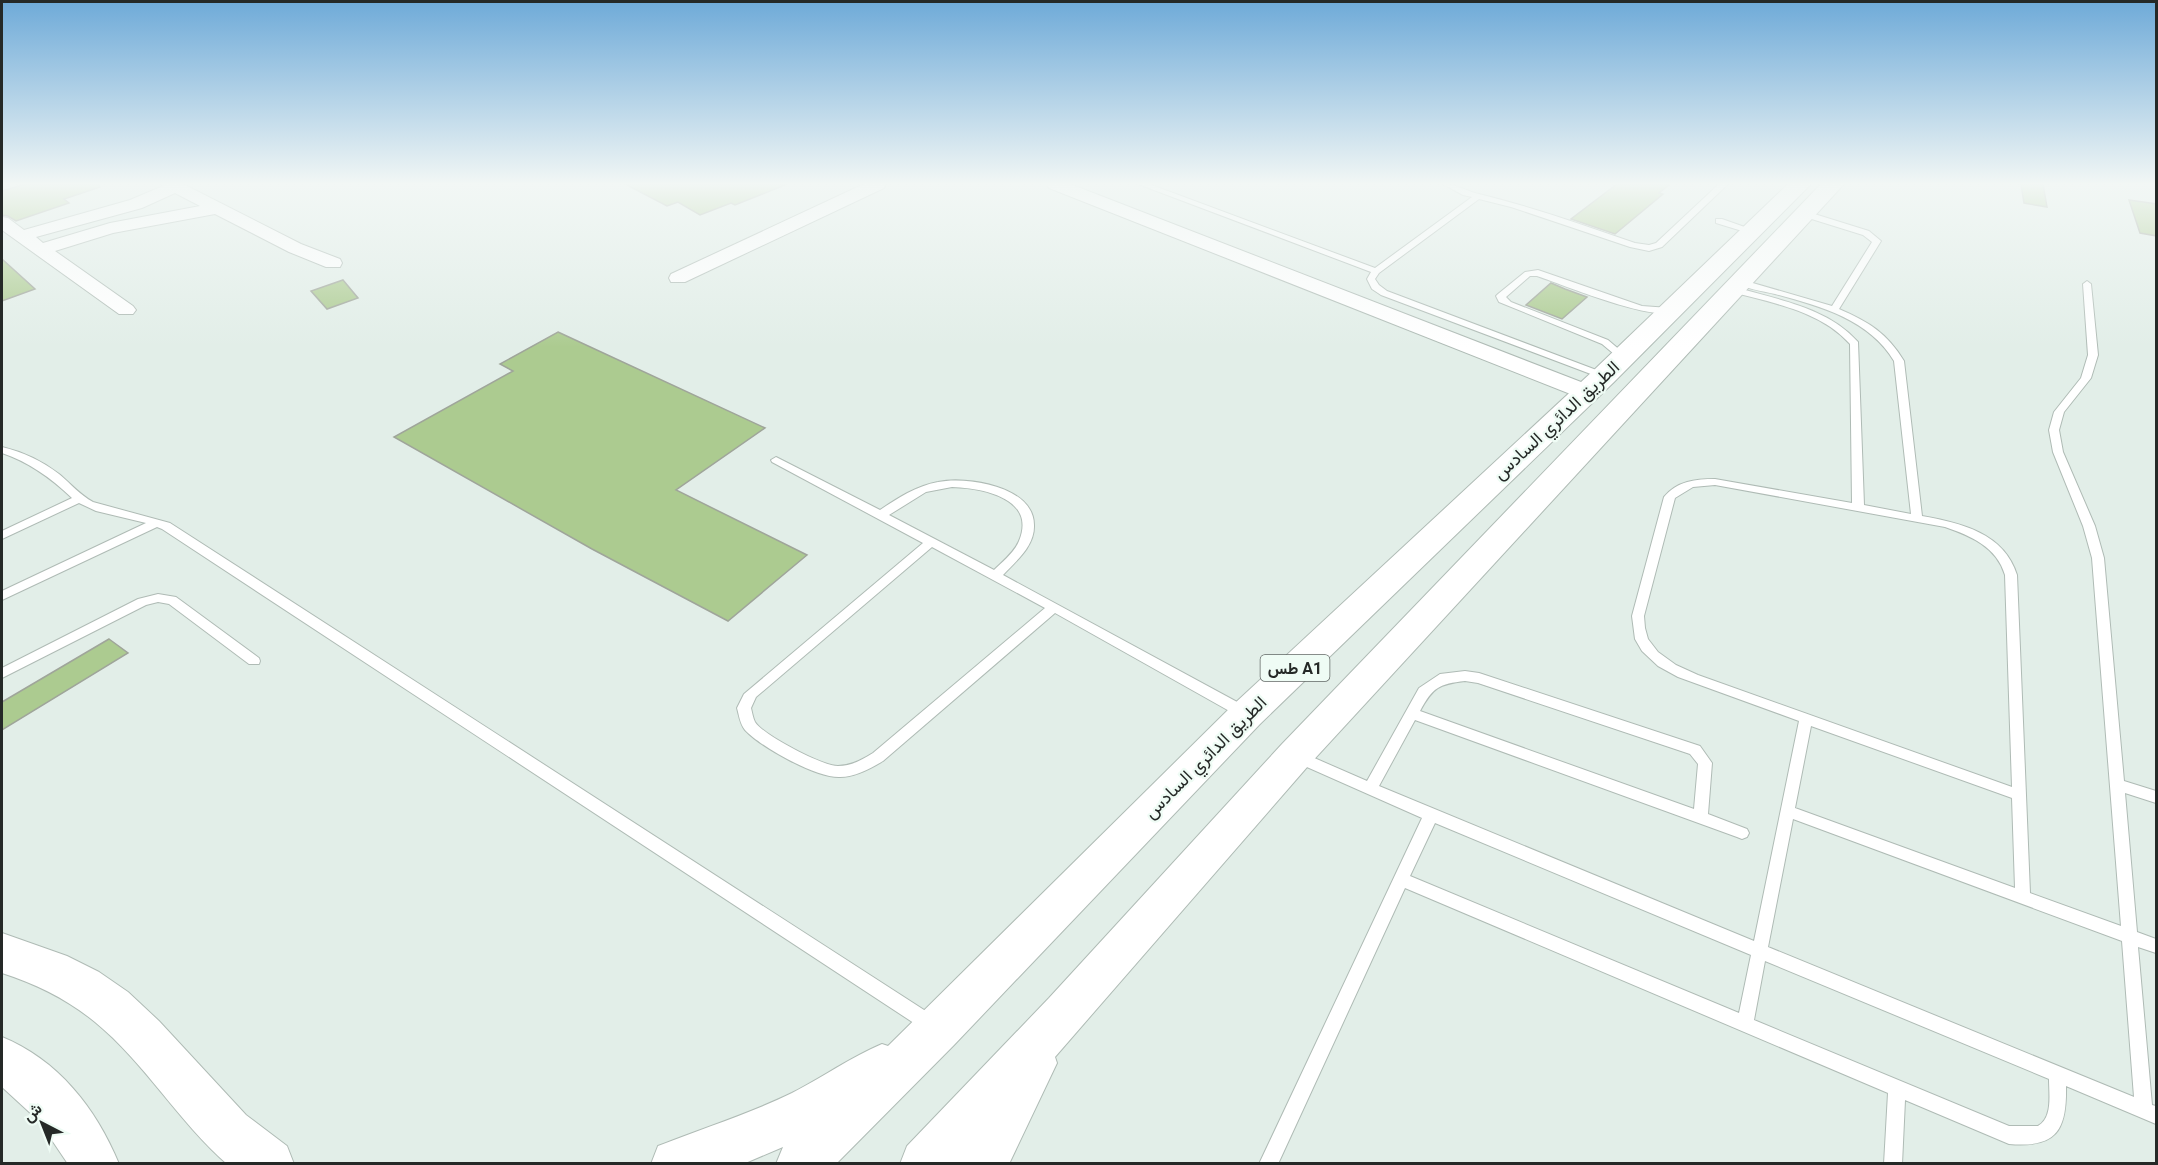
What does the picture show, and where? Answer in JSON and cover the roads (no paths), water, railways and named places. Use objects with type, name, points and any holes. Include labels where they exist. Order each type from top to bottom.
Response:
[{"type":"highway","name":"الطريق الدائري السادس","points":[[801,1164],[938,1029],[1246,714],[1671,311],[1721,281],[1747,238]]},
{"type":"highway","name":"الطريق الدائري السادس","points":[[925,1164],[1065,1013],[1721,281],[1763,238]]},
{"type":"highway","points":[[2,953],[56,972],[92,993],[124,1017],[222,1127],[250,1152],[269,1164]]},
{"type":"highway","points":[[983,1164],[1030,1071],[1065,1013]]},
{"type":"highway","points":[[676,1164],[743,1138],[808,1108],[870,1076],[938,1029]]},
{"type":"highway","points":[[2,1060],[36,1085],[63,1113],[87,1147],[94,1164]]},
{"type":"street","points":[[24,238],[126,310]]},
{"type":"street","points":[[40,250],[77,238]]},
{"type":"street","points":[[276,238],[333,263]]},
{"type":"street","points":[[678,278],[762,238]]},
{"type":"street","points":[[1211,238],[1604,375]]},
{"type":"lane","points":[[1290,238],[1376,271]]},
{"type":"lane","points":[[1420,238],[1376,271],[1371,279],[1384,293],[1604,375],[1605,342],[1508,304],[1502,300],[1501,296],[1528,274],[1538,273],[1641,309],[1671,311]]},
{"type":"lane","points":[[1615,238],[1644,248],[1659,245],[1666,238]]},
{"type":"lane","points":[[1834,310],[1877,241],[1873,238]]},
{"type":"lane","points":[[1721,281],[1834,310],[1882,337],[1896,353],[1899,361],[1917,519]]},
{"type":"lane","points":[[1721,281],[1817,316],[1845,332],[1855,344],[1858,508]]},
{"type":"lane","points":[[1295,755],[1431,815],[2151,1113],[2129,936],[2098,558],[2089,526],[2058,452],[2054,430],[2059,412],[2086,378],[2093,355],[2087,284]]},
{"type":"lane","points":[[2,450],[17,454],[53,473],[79,499],[92,507],[157,522],[938,1029]]},
{"type":"lane","points":[[776,460],[1054,607],[1246,714]]},
{"type":"lane","points":[[2019,795],[1672,670],[1654,657],[1642,643],[1636,629],[1670,497],[1683,486],[1715,482],[1946,524],[1973,534],[1994,547],[2010,568],[2019,795],[2023,897]]},
{"type":"lane","points":[[881,515],[908,496],[940,484],[977,484],[1008,495],[1023,510],[1028,528],[1025,541],[1017,553],[995,576]]},
{"type":"lane","points":[[2,535],[79,499]]},
{"type":"lane","points":[[2,596],[157,522]]},
{"type":"lane","points":[[931,542],[751,694],[744,708],[748,725],[813,768],[839,772],[853,770],[878,757],[1054,607]]},
{"type":"lane","points":[[2,673],[134,606],[158,598],[172,600],[254,661]]},
{"type":"lane","points":[[1370,789],[1424,692],[1440,679],[1465,676],[1479,678],[1689,747],[1700,755],[1705,764],[1700,818]]},
{"type":"lane","points":[[1412,713],[1742,833]]},
{"type":"lane","points":[[1745,1023],[1806,719]]},
{"type":"lane","points":[[2116,784],[2157,797]]},
{"type":"lane","points":[[1788,811],[2157,946]]},
{"type":"lane","points":[[1268,1164],[1431,815]]},
{"type":"lane","points":[[1401,879],[2009,1135],[2025,1138],[2039,1136],[2050,1131],[2056,1121],[2057,1074]]},
{"type":"lane","points":[[1893,1164],[1896,1087]]}]
